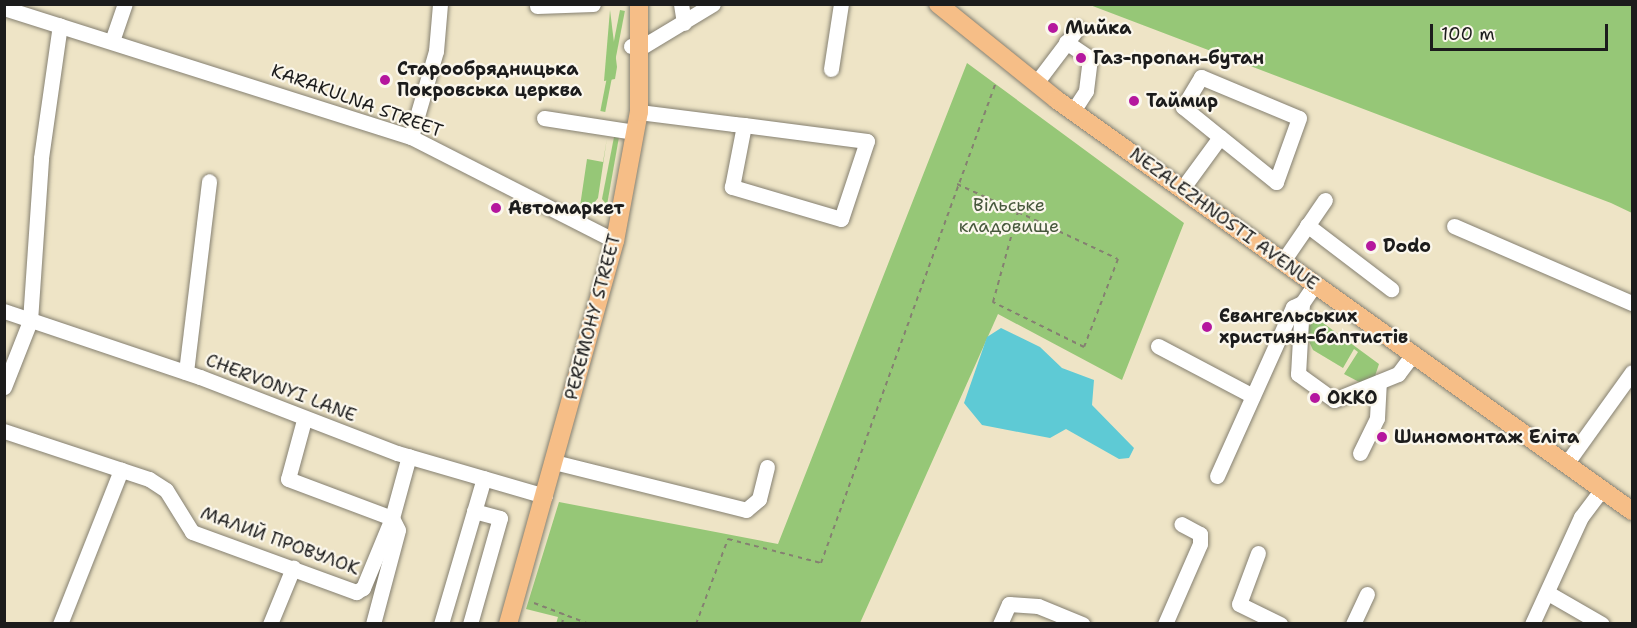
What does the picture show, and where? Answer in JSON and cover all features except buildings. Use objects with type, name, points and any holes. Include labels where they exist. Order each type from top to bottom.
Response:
[{"type":"main road","name":"PEREMOHY STREET","points":[[500,624],[554,462],[611,240],[639,112],[630,4]]},
{"type":"main road","name":"PEREMOHY STREET","points":[[508,624],[611,240],[628,131],[639,4]]},
{"type":"main road","name":"NEZALEZHNOSTI AVENUE","points":[[938,4],[1073,111],[1632,511]]},
{"type":"street","points":[[112,41],[125,4]]},
{"type":"street","points":[[411,137],[436,51],[440,4]]},
{"type":"street","points":[[537,6],[593,4]]},
{"type":"street","points":[[681,4],[684,23]]},
{"type":"street","points":[[635,47],[684,23],[713,4]]},
{"type":"street","points":[[831,69],[842,4]]},
{"type":"street","name":"KARAKULNA STREET","points":[[4,8],[411,137],[611,240]]},
{"type":"street","points":[[4,387],[30,321],[41,158],[60,25]]},
{"type":"street","points":[[1036,83],[1077,29]]},
{"type":"street","points":[[1066,42],[1090,58],[1086,92],[1073,111]]},
{"type":"street","points":[[1201,76],[1299,118],[1276,182],[1220,137],[1183,107],[1201,76]]},
{"type":"street","points":[[639,112],[744,125],[867,141],[841,219],[732,187],[744,125]]},
{"type":"street","points":[[544,118],[628,131]]},
{"type":"street","points":[[1182,189],[1220,137]]},
{"type":"street","points":[[186,372],[209,181]]},
{"type":"street","points":[[1283,261],[1325,200]]},
{"type":"street","points":[[1307,225],[1391,289]]},
{"type":"street","points":[[1454,226],[1632,303]]},
{"type":"street","points":[[1315,284],[1302,303],[1298,374],[1334,400],[1398,374],[1413,354]]},
{"type":"street","points":[[1217,476],[1293,307],[1302,303]]},
{"type":"street","name":"CHERVONYI LANE","points":[[4,311],[186,372],[304,420],[409,456],[541,496]]},
{"type":"street","points":[[1158,346],[1253,396]]},
{"type":"street","points":[[1566,464],[1632,372]]},
{"type":"street","points":[[1360,453],[1377,417],[1379,382]]},
{"type":"street","points":[[304,420],[288,480],[392,518],[398,530],[373,624]]},
{"type":"street","name":"МАЛИЙ ПРОВУЛОК","points":[[5,432],[121,470],[166,490],[192,532],[360,591],[392,518],[409,456]]},
{"type":"street","points":[[554,462],[746,510],[759,499],[767,467]]},
{"type":"street","points":[[60,624],[121,470]]},
{"type":"street","points":[[441,624],[484,478]]},
{"type":"street","points":[[1532,624],[1581,517],[1602,489]]},
{"type":"street","points":[[470,624],[500,518],[474,511]]},
{"type":"street","points":[[1165,624],[1200,544],[1200,534],[1180,524]]},
{"type":"street","points":[[1258,553],[1239,604],[1280,624]]},
{"type":"street","points":[[270,624],[293,568]]},
{"type":"street","points":[[1548,593],[1602,624]]},
{"type":"street","points":[[1353,624],[1366,594]]},
{"type":"street","points":[[1000,624],[1009,604],[1038,606],[1076,623]]},
{"type":"path","points":[[696,624],[728,539],[821,563],[957,184],[995,85]]},
{"type":"path","points":[[957,184],[1018,212],[1118,259],[1084,347],[993,302],[1018,212]]},
{"type":"path","points":[[534,603],[589,624]]},
{"type":"path","points":[[561,624],[564,615]]},
{"type":"green space","points":[[1090,5],[1632,5],[1632,213],[1611,203]]},
{"type":"green space","points":[[610,10],[617,67],[615,79],[604,81]]},
{"type":"green space","points":[[620,10],[625,11],[605,112],[600,111]]},
{"type":"green space","name":"Вільське кладовище","points":[[967,63],[1184,223],[1122,380],[998,314],[860,623],[556,624],[558,617],[526,609],[559,502],[778,544]]},
{"type":"green space","points":[[614,137],[619,137],[607,205],[602,199]]},
{"type":"green space","points":[[607,138],[598,198],[584,216],[579,213],[587,159],[603,162]]},
{"type":"green space","points":[[1315,317],[1379,364],[1375,376],[1361,383],[1344,374],[1358,352],[1354,349],[1343,368],[1313,350],[1305,333]]},
{"type":"water","points":[[1001,328],[1040,347],[1062,368],[1094,380],[1092,405],[1134,448],[1129,458],[1119,459],[1066,429],[1050,438],[982,425],[964,403],[987,337]]},
{"type":"place","name":"Мийка","points":[[1053,28]]},
{"type":"place","name":"Газ-пропан-бутан","points":[[1081,58]]},
{"type":"place","name":"Старообрядницька Покровська церква","points":[[385,80]]},
{"type":"place","name":"Таймир","points":[[1134,101]]},
{"type":"place","name":"Автомаркет","points":[[496,208]]},
{"type":"place","name":"Dodo","points":[[1371,246]]},
{"type":"place","name":"Євангельських християн-баптистів","points":[[1207,327]]},
{"type":"place","name":"OKKO","points":[[1315,398]]},
{"type":"place","name":"Шиномонтаж Еліта","points":[[1382,437]]}]
